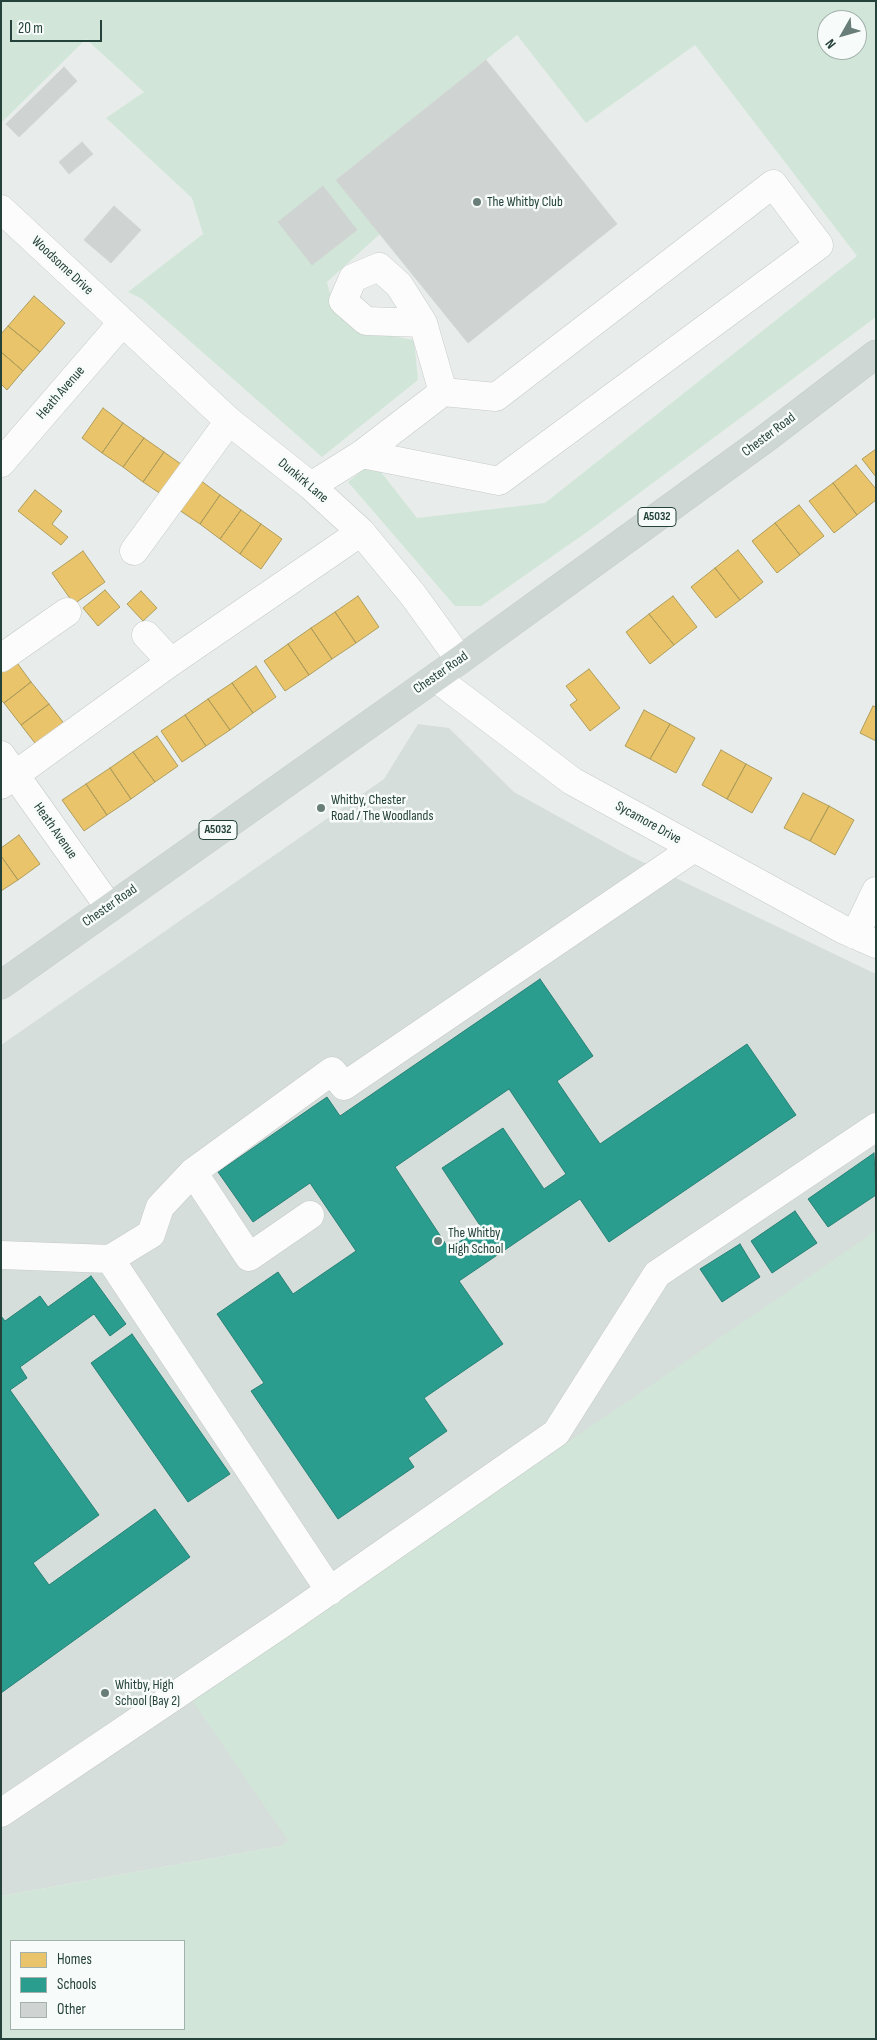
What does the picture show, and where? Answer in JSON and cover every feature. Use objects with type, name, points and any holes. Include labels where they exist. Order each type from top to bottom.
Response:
[{"type":"main road","name":"Chester Road","points":[[1,985],[108,907],[436,678],[765,439],[876,354]]},
{"type":"street","points":[[311,486],[362,454],[443,392],[496,397],[773,184],[819,245],[499,481],[362,454]]},
{"type":"street","name":"Woodsome Drive","points":[[1,209],[122,323]]},
{"type":"street","name":"Dunkirk Lane","points":[[122,323],[229,421],[311,486],[361,532],[413,595],[460,660]]},
{"type":"street","name":"Heath Avenue","points":[[1,464],[122,323]]},
{"type":"street","points":[[423,323],[443,392]]},
{"type":"street","points":[[134,550],[229,421]]},
{"type":"street","points":[[6,772],[361,532]]},
{"type":"street","points":[[1,658],[67,612]]},
{"type":"street","points":[[146,635],[171,662]]},
{"type":"street","name":"Sycamore Drive","points":[[436,678],[572,781],[865,939]]},
{"type":"street","name":"Heath Avenue","points":[[6,772],[108,907]]},
{"type":"street","points":[[1,1255],[110,1258],[151,1234],[160,1207],[193,1172],[332,1071],[344,1086],[694,848]]},
{"type":"street","points":[[865,939],[876,891]]},
{"type":"street","points":[[1,1813],[330,1591],[556,1433],[657,1274],[876,1127]]},
{"type":"street","points":[[193,1172],[249,1257],[310,1214]]},
{"type":"street","points":[[110,1258],[330,1591]]},
{"type":"shaded area","name":"The Whitby High School","points":[[418,724],[449,728],[514,792],[628,855],[876,974],[876,1437],[282,1846],[1,1896],[1,1045],[384,779]]},
{"type":"green space","points":[[1,1],[876,1],[876,317],[587,532],[481,606],[455,606],[348,482],[373,462],[417,518],[545,503],[857,256],[695,45],[586,123],[517,35],[337,179],[380,234],[327,282],[334,310],[380,334],[414,340],[418,380],[322,457],[142,299],[128,292],[203,234],[192,198],[106,118],[144,92],[86,39],[1,123]]},
{"type":"green space","points":[[876,1231],[876,2039],[1,2039],[1,1896],[282,1846],[288,1840],[192,1700]]},
{"type":"building: Homes","points":[[34,296],[65,323],[40,352],[8,326]]},
{"type":"building: Homes","points":[[8,326],[40,352],[23,371],[1,352],[1,334]]},
{"type":"building: Homes","points":[[1,352],[23,371],[7,390],[1,384]]},
{"type":"building: Homes","points":[[103,408],[123,423],[102,453],[82,438]]},
{"type":"building: Homes","points":[[123,423],[144,438],[123,467],[102,453]]},
{"type":"building: Homes","points":[[144,438],[164,452],[143,482],[123,467]]},
{"type":"building: Homes","points":[[876,449],[876,477],[862,459]]},
{"type":"building: Homes","points":[[164,452],[185,467],[164,496],[143,482]]},
{"type":"building: Homes","points":[[856,465],[876,489],[876,500],[857,515],[833,483]]},
{"type":"building: Homes","points":[[200,480],[220,495],[200,524],[179,510]]},
{"type":"building: Homes","points":[[833,483],[857,515],[834,533],[809,501]]},
{"type":"building: Homes","points":[[35,490],[62,511],[52,524],[68,537],[61,545],[18,511]]},
{"type":"building: Homes","points":[[220,495],[241,510],[220,539],[200,524]]},
{"type":"building: Homes","points":[[799,505],[824,536],[800,555],[775,523]]},
{"type":"building: Homes","points":[[241,510],[261,524],[240,554],[220,539]]},
{"type":"building: Homes","points":[[775,523],[800,555],[777,573],[752,541]]},
{"type":"building: Homes","points":[[261,524],[282,539],[261,569],[240,554]]},
{"type":"building: Homes","points":[[738,550],[763,582],[740,600],[715,568]]},
{"type":"building: Homes","points":[[83,551],[105,582],[74,604],[52,573]]},
{"type":"building: Homes","points":[[715,568],[740,600],[716,618],[691,587]]},
{"type":"building: Homes","points":[[105,590],[120,607],[98,626],[83,608]]},
{"type":"building: Homes","points":[[141,591],[157,608],[143,621],[127,604]]},
{"type":"building: Homes","points":[[358,596],[379,627],[356,643],[335,612]]},
{"type":"building: Homes","points":[[673,596],[697,627],[674,645],[649,614]]},
{"type":"building: Homes","points":[[335,612],[356,643],[332,659],[311,628]]},
{"type":"building: Homes","points":[[649,614],[674,645],[650,664],[626,632]]},
{"type":"building: Homes","points":[[311,628],[332,659],[309,675],[288,644]]},
{"type":"building: Homes","points":[[288,644],[309,675],[285,691],[264,661]]},
{"type":"building: Homes","points":[[15,660],[31,682],[4,703],[1,700],[1,670]]},
{"type":"building: Homes","points":[[256,666],[276,697],[253,713],[232,683]]},
{"type":"building: Homes","points":[[589,669],[620,708],[590,731],[570,705],[577,700],[566,686]]},
{"type":"building: Homes","points":[[31,682],[49,704],[21,725],[4,703]]},
{"type":"building: Homes","points":[[232,683],[253,713],[230,730],[208,699]]},
{"type":"building: Homes","points":[[208,699],[230,730],[206,746],[185,715]]},
{"type":"building: Homes","points":[[49,704],[66,726],[38,747],[21,725]]},
{"type":"building: Homes","points":[[873,706],[876,707],[876,741],[860,733]]},
{"type":"building: Homes","points":[[644,710],[670,724],[650,759],[625,746]]},
{"type":"building: Homes","points":[[185,715],[206,746],[182,762],[161,731]]},
{"type":"building: Homes","points":[[670,724],[695,738],[676,773],[650,759]]},
{"type":"building: Homes","points":[[157,736],[178,766],[155,782],[133,752]]},
{"type":"building: Homes","points":[[721,750],[746,764],[727,799],[702,785]]},
{"type":"building: Homes","points":[[133,752],[155,782],[131,799],[110,768]]},
{"type":"building: Homes","points":[[746,764],[772,778],[752,813],[727,799]]},
{"type":"building: Homes","points":[[110,768],[131,799],[107,815],[86,784]]},
{"type":"building: Homes","points":[[86,784],[107,815],[84,831],[62,800]]},
{"type":"building: Homes","points":[[803,793],[829,806],[810,841],[784,828]]},
{"type":"building: Homes","points":[[829,806],[854,820],[835,855],[810,841]]},
{"type":"building: Homes","points":[[19,835],[40,864],[18,880],[1,856],[1,848]]},
{"type":"building: Homes","points":[[1,856],[18,880],[1,891]]},
{"type":"building: Schools","points":[[540,979],[593,1056],[557,1081],[600,1144],[747,1044],[796,1115],[609,1242],[580,1199],[459,1281],[503,1344],[424,1398],[447,1431],[408,1458],[414,1467],[338,1519],[251,1391],[264,1383],[217,1314],[278,1272],[293,1294],[356,1251],[310,1183],[253,1222],[218,1172],[327,1097],[340,1116]],"holes":[[[509,1089],[566,1174],[544,1189],[503,1128],[442,1168],[481,1227],[449,1249],[395,1167]]]},
{"type":"building: Schools","points":[[874,1153],[876,1195],[828,1227],[808,1199]]},
{"type":"building: Schools","points":[[795,1211],[817,1243],[772,1273],[751,1241]]},
{"type":"building: Schools","points":[[740,1244],[760,1277],[722,1302],[700,1269]]},
{"type":"building: Schools","points":[[91,1276],[126,1324],[110,1336],[94,1314],[20,1367],[27,1378],[10,1390],[99,1515],[33,1563],[49,1585],[155,1509],[190,1557],[1,1693],[1,1316],[5,1321],[40,1296],[48,1307]]},
{"type":"building: Schools","points":[[132,1334],[230,1474],[188,1502],[91,1363]]},
{"type":"building: Other","name":"The Whitby Club","points":[[486,60],[617,224],[468,343],[336,180]]},
{"type":"building: Other","points":[[64,67],[77,81],[19,137],[6,124]]},
{"type":"building: Other","points":[[82,142],[93,154],[69,174],[59,162]]},
{"type":"building: Other","points":[[323,186],[357,230],[312,265],[278,222]]},
{"type":"building: Other","points":[[114,206],[141,230],[111,263],[84,240]]},
{"type":"place","name":"The Whitby Club","points":[[477,202]]},
{"type":"place","name":"Whitby, Chester Road / The Woodlands","points":[[321,808]]},
{"type":"place","name":"The Whitby High School","points":[[438,1241]]},
{"type":"place","name":"Whitby, High School (Bay 2)","points":[[105,1693]]}]
